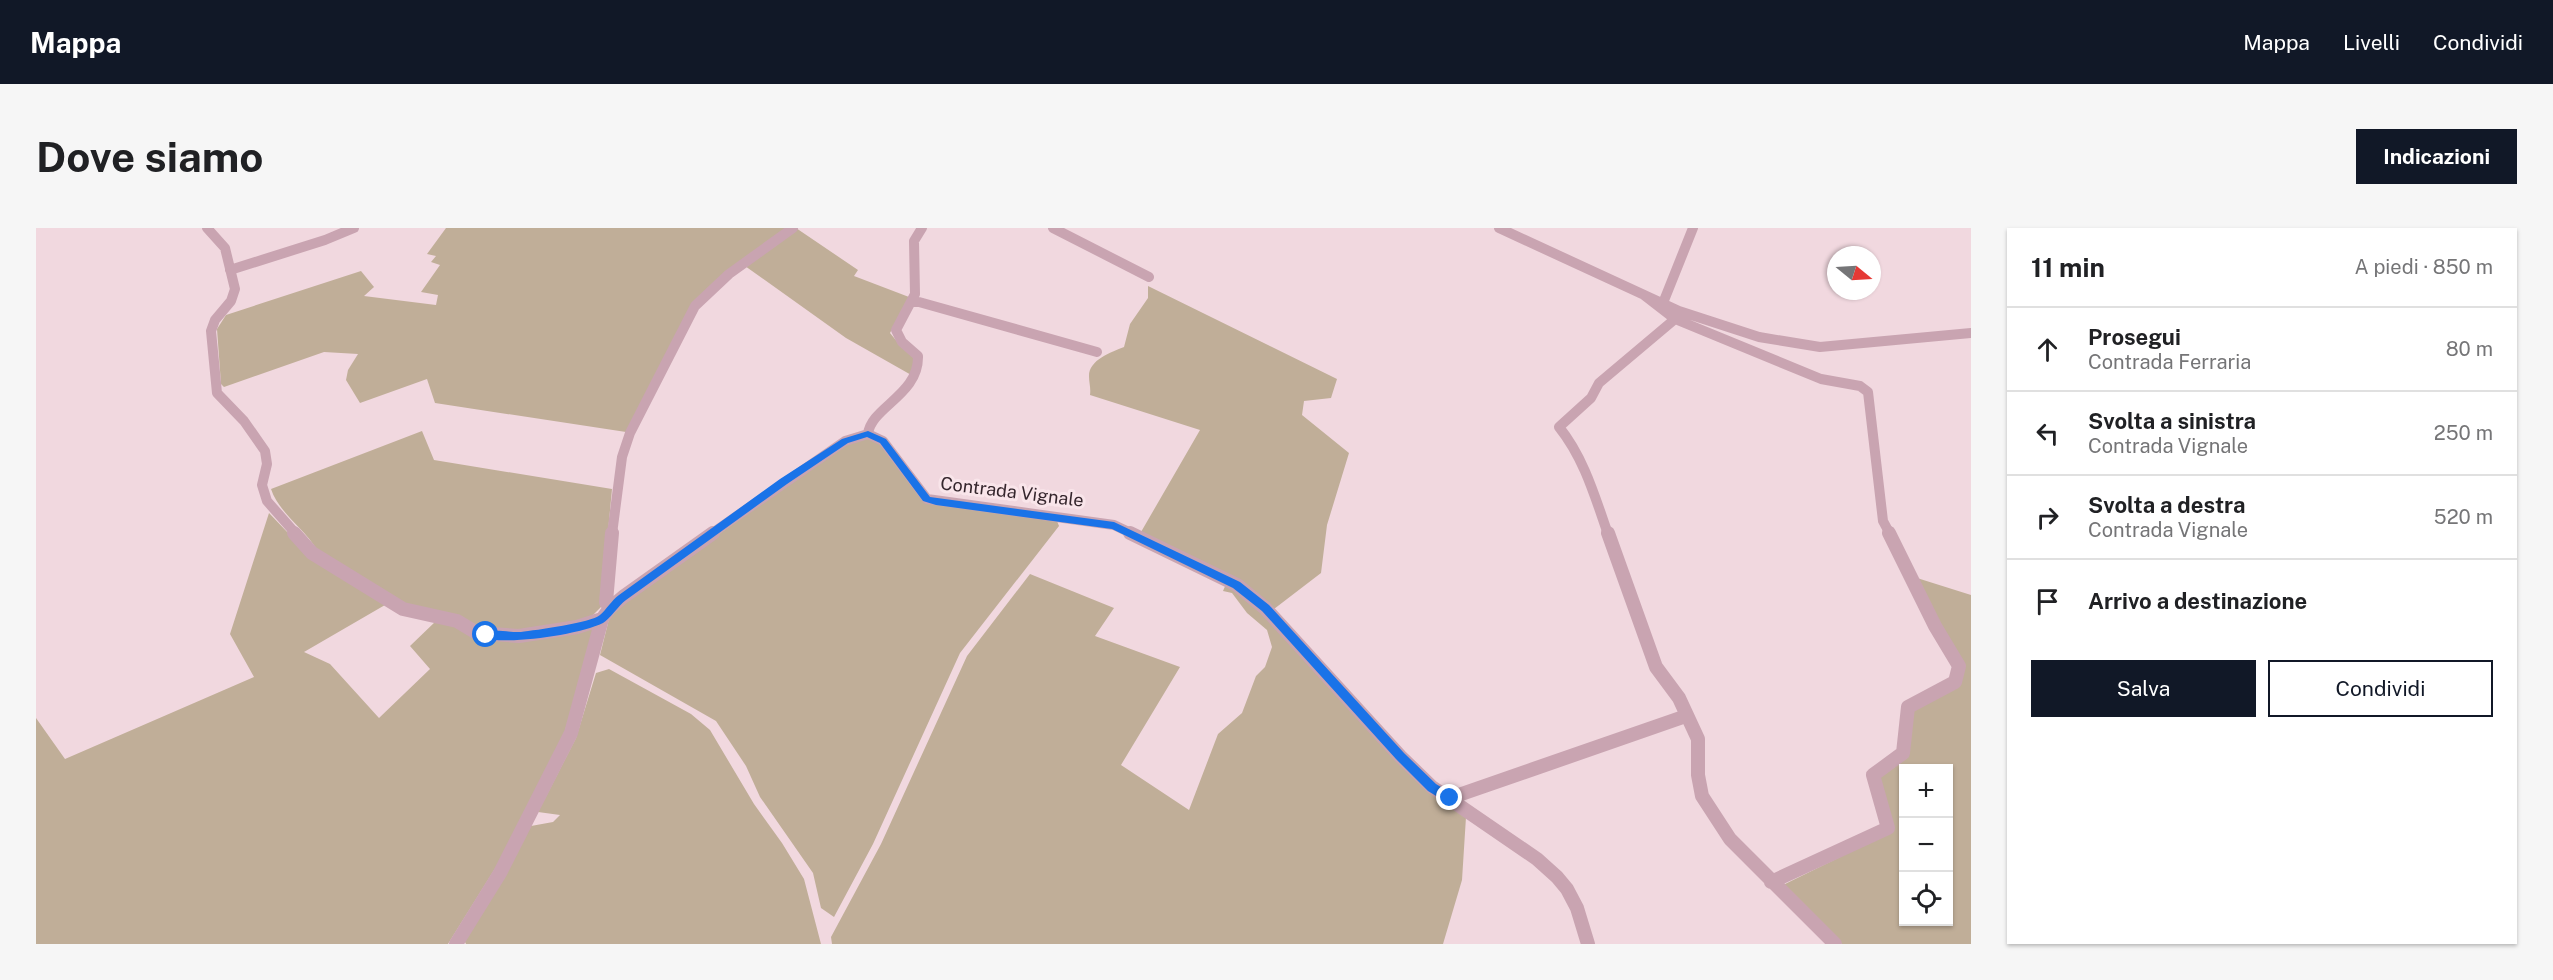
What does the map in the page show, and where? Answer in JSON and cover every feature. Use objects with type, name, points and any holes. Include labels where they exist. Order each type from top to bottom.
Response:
[{"type":"street","points":[[207,228],[225,248],[234,296],[215,320],[211,331],[217,393],[244,420],[265,451],[267,464],[262,485],[267,501],[312,553],[403,609],[457,621],[477,633],[519,636],[577,627],[606,614],[784,482],[845,441],[868,434],[869,425],[908,385],[919,368],[918,356],[902,342],[896,330],[916,289],[914,241],[922,228]]},
{"type":"street","points":[[230,270],[331,238],[354,228]]},
{"type":"street","points":[[456,944],[500,873],[571,734],[606,614],[615,503],[622,457],[630,433],[695,306],[750,258],[793,228]]},
{"type":"street","points":[[1053,228],[1149,277]]},
{"type":"street","points":[[1499,228],[1678,311],[1748,335],[1807,346],[1868,345],[1971,333]]},
{"type":"street","points":[[1663,303],[1693,228]]},
{"type":"street","points":[[1644,295],[1675,319],[1821,378],[1860,386],[1868,392],[1883,522],[1935,626],[1959,666],[1955,682],[1908,707],[1903,753],[1873,775],[1888,828],[1771,882]]},
{"type":"street","points":[[910,302],[919,302],[1098,352]]},
{"type":"street","points":[[1675,319],[1599,383],[1591,398],[1559,427],[1572,443],[1589,480],[1656,667],[1679,698],[1698,739],[1698,775],[1701,796],[1730,839],[1835,944]]},
{"type":"street","name":"Contrada Vignale","points":[[868,434],[883,441],[927,499],[1114,525],[1237,585],[1265,608],[1400,756],[1432,787],[1537,859],[1557,877],[1577,908],[1588,944]]},
{"type":"street","points":[[1450,798],[1686,716]]},
{"type":"shaded area","points":[[446,228],[788,228],[701,295],[626,432],[435,403],[427,379],[360,403],[346,380],[348,370],[358,354],[324,352],[224,387],[221,384],[217,329],[226,315],[361,271],[374,287],[364,296],[436,305],[438,295],[421,292],[440,265],[431,262],[436,256],[427,254]]},
{"type":"shaded area","points":[[796,228],[858,270],[854,276],[909,297],[890,333],[899,344],[916,357],[913,376],[846,338],[745,266]]},
{"type":"shaded area","points":[[1148,286],[1337,379],[1331,398],[1304,401],[1302,415],[1349,453],[1327,525],[1321,573],[1274,609],[1141,532],[1200,430],[1090,395],[1089,376],[1090,370],[1097,361],[1124,347],[1130,324],[1148,298]]},
{"type":"shaded area","points":[[422,431],[434,460],[612,489],[601,607],[590,618],[573,625],[501,634],[415,610],[317,550],[280,506],[271,489]]},
{"type":"shaded area","points":[[860,438],[876,439],[927,503],[1050,518],[1057,521],[1059,526],[960,653],[873,844],[834,917],[821,908],[813,873],[760,797],[746,766],[716,721],[600,655],[609,619],[615,608],[844,445]]},
{"type":"shaded area","points":[[269,513],[290,535],[385,605],[304,652],[330,664],[379,718],[430,669],[410,646],[436,621],[449,622],[473,636],[594,628],[595,633],[559,750],[496,867],[448,944],[36,944],[36,718],[65,759],[254,677],[230,634]]},
{"type":"shaded area","points":[[1030,574],[1114,608],[1095,636],[1180,667],[1121,765],[1189,810],[1218,734],[1242,713],[1256,676],[1265,667],[1272,647],[1267,630],[1247,613],[1232,593],[1223,591],[1226,584],[1246,596],[1466,817],[1462,880],[1443,944],[832,944],[831,937],[881,844],[967,656]]},
{"type":"shaded area","points":[[1917,578],[1971,595],[1971,944],[1842,944],[1783,885],[1893,831],[1879,777],[1908,754],[1912,708],[1960,685]]},
{"type":"shaded area","points":[[609,669],[691,714],[710,730],[754,804],[804,879],[821,944],[466,944],[464,940],[531,826],[553,822],[560,815],[538,812],[576,738],[596,673]]},
{"type":"route","points":[[486,635],[496,638],[519,636],[577,627],[602,619],[622,597],[784,482],[845,441],[868,434],[883,441],[927,499],[1114,525],[1237,585],[1265,608],[1400,756],[1432,787],[1450,798]]}]
